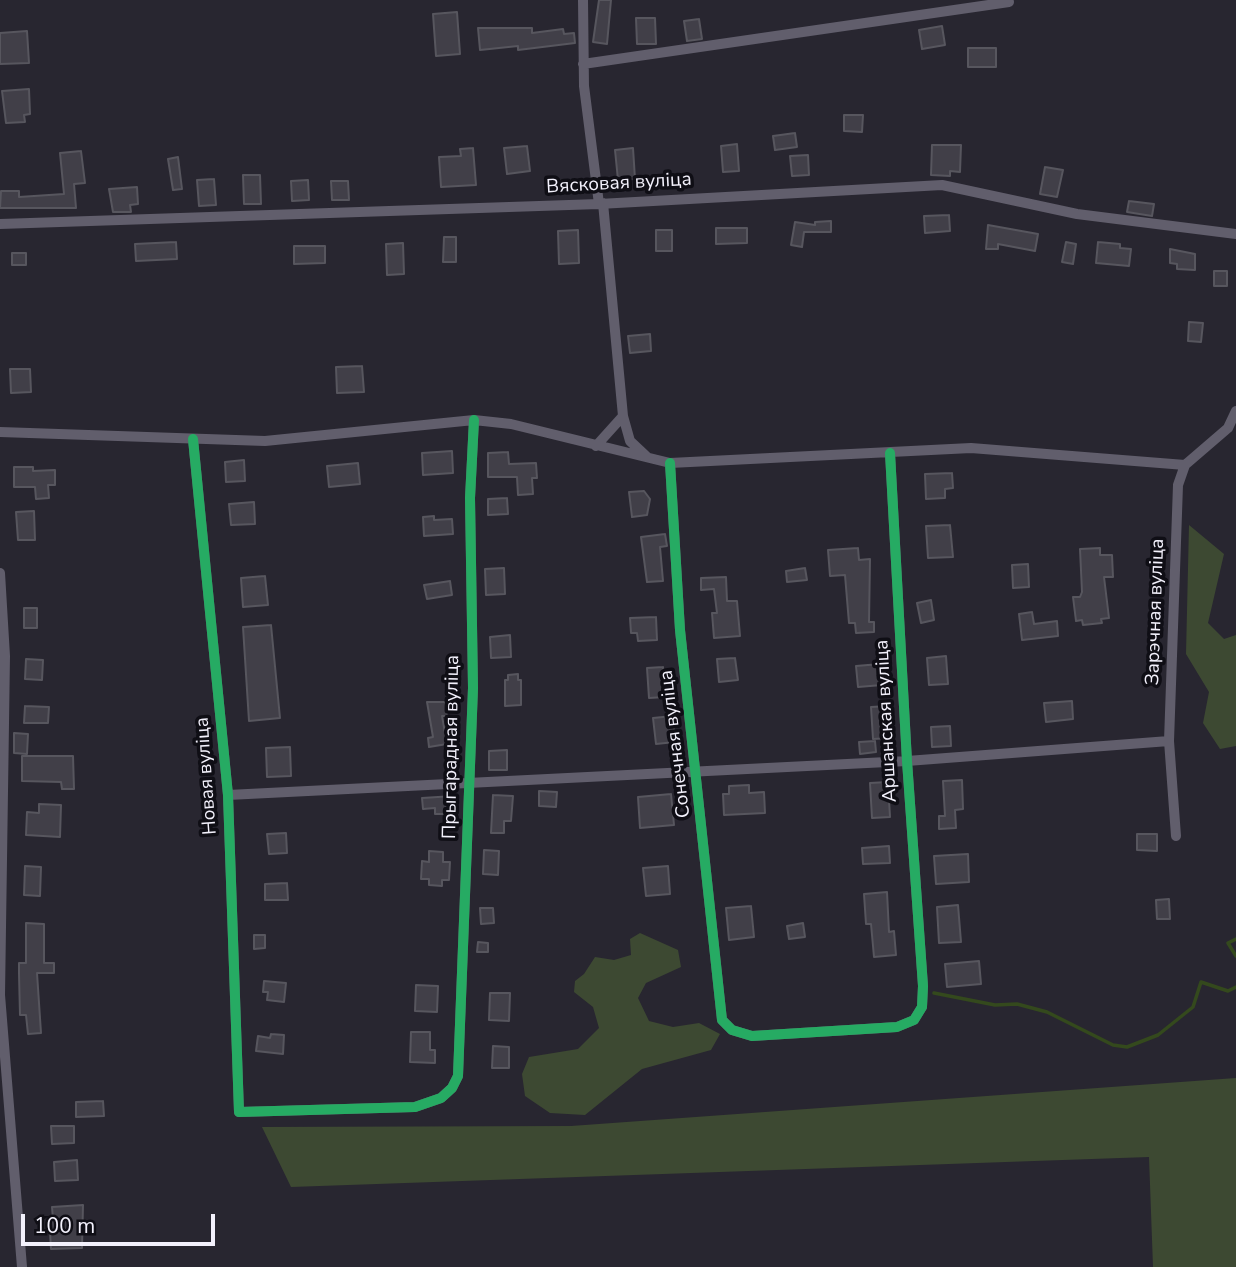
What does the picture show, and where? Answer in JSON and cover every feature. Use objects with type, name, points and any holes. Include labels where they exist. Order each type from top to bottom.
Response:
[{"type":"street","points":[[583,0],[583,64],[623,416],[630,441],[653,460]]},
{"type":"street","points":[[583,64],[1009,2]]},
{"type":"street","name":"Вясковая вуліца","points":[[0,224],[601,204],[942,184],[1077,215],[1236,234]]},
{"type":"street","points":[[0,432],[265,441],[474,420],[511,424],[670,463],[971,448],[1185,465],[1228,428],[1236,411]]},
{"type":"street","points":[[596,446],[623,416]]},
{"type":"street","name":"Прыгарадная вуліца","points":[[239,1112],[429,1105],[452,1088],[458,1076],[473,688],[470,498],[474,420]]},
{"type":"street","name":"Новая вуліца","points":[[193,439],[229,795],[239,1112]]},
{"type":"street","name":"Аршанская вуліца","points":[[722,1020],[732,1030],[752,1036],[897,1027],[914,1020],[922,1007],[923,986],[906,761],[890,453]]},
{"type":"street","name":"Сонечная вуліца","points":[[670,463],[680,630],[698,772],[722,1020]]},
{"type":"street","name":"Зарэчная вуліца","points":[[1176,836],[1169,741],[1178,485],[1185,465]]},
{"type":"street","points":[[0,573],[5,656],[0,995],[22,1267]]},
{"type":"street","points":[[229,795],[906,761],[1169,741]]},
{"type":"green space","points":[[1189,525],[1224,554],[1208,623],[1224,639],[1236,635],[1236,746],[1220,749],[1203,723],[1209,692],[1186,654]]},
{"type":"green space","points":[[640,933],[678,950],[681,967],[646,983],[638,998],[649,1021],[673,1027],[699,1023],[720,1034],[711,1050],[642,1069],[585,1115],[550,1113],[525,1096],[522,1074],[529,1057],[578,1049],[599,1028],[593,1007],[574,992],[575,981],[584,974],[595,957],[614,960],[631,955],[630,939]]},
{"type":"green space","points":[[1236,1078],[1236,1267],[1153,1267],[1149,1157],[291,1187],[262,1127],[571,1126]]},
{"type":"building","points":[[599,0],[611,0],[607,44],[593,42]]},
{"type":"building","points":[[457,12],[460,54],[436,56],[433,14]]},
{"type":"building","points":[[636,18],[655,18],[656,44],[637,44]]},
{"type":"building","points":[[699,19],[702,39],[687,41],[684,21]]},
{"type":"building","points":[[942,26],[945,45],[922,49],[919,30]]},
{"type":"building","points":[[478,28],[532,28],[532,33],[563,29],[564,34],[574,33],[575,43],[518,50],[518,46],[480,50]]},
{"type":"building","points":[[27,31],[29,63],[0,64],[0,33]]},
{"type":"building","points":[[968,48],[996,48],[996,67],[968,67]]},
{"type":"building","points":[[29,89],[30,114],[24,115],[25,122],[6,123],[2,91]]},
{"type":"building","points":[[844,115],[863,115],[862,132],[844,131]]},
{"type":"building","points":[[795,133],[797,147],[775,150],[773,136]]},
{"type":"building","points":[[737,144],[739,171],[723,172],[721,146]]},
{"type":"building","points":[[932,145],[961,145],[960,172],[950,171],[950,176],[931,175]]},
{"type":"building","points":[[527,146],[530,171],[507,174],[504,148]]},
{"type":"building","points":[[473,148],[476,185],[441,187],[439,157],[461,156],[460,149]]},
{"type":"building","points":[[633,148],[635,179],[618,180],[615,150]]},
{"type":"building","points":[[81,151],[85,183],[74,184],[76,208],[0,208],[1,191],[19,191],[19,197],[64,194],[60,153]]},
{"type":"building","points":[[808,155],[809,175],[792,176],[790,156]]},
{"type":"building","points":[[178,157],[182,189],[173,190],[168,159]]},
{"type":"building","points":[[1045,167],[1063,170],[1057,197],[1040,194]]},
{"type":"building","points":[[243,175],[260,175],[261,204],[244,204]]},
{"type":"building","points":[[214,179],[216,205],[199,206],[197,180]]},
{"type":"building","points":[[308,180],[309,200],[292,201],[291,181]]},
{"type":"building","points":[[553,180],[574,180],[574,193],[553,193]]},
{"type":"building","points":[[331,181],[348,181],[349,200],[332,200]]},
{"type":"building","points":[[137,187],[138,204],[130,205],[131,212],[113,212],[109,189]]},
{"type":"building","points":[[1129,201],[1154,204],[1152,216],[1127,212]]},
{"type":"building","points":[[949,215],[950,231],[925,233],[924,216]]},
{"type":"building","points":[[831,221],[831,232],[804,232],[802,247],[791,245],[795,222],[815,225],[815,222]]},
{"type":"building","points":[[988,225],[1038,234],[1035,251],[998,244],[998,249],[986,249]]},
{"type":"building","points":[[716,228],[747,228],[747,243],[716,244]]},
{"type":"building","points":[[578,230],[579,263],[559,264],[558,231]]},
{"type":"building","points":[[656,230],[672,230],[672,251],[656,251]]},
{"type":"building","points":[[444,237],[456,237],[456,262],[443,262]]},
{"type":"building","points":[[176,242],[177,259],[136,261],[135,244]]},
{"type":"building","points":[[1066,242],[1076,244],[1073,264],[1062,262]]},
{"type":"building","points":[[1098,242],[1120,244],[1120,248],[1131,249],[1129,266],[1096,263]]},
{"type":"building","points":[[403,243],[404,274],[387,275],[386,244]]},
{"type":"building","points":[[294,246],[325,246],[325,263],[294,264]]},
{"type":"building","points":[[1170,249],[1195,254],[1195,270],[1177,269],[1177,264],[1170,263]]},
{"type":"building","points":[[12,253],[26,253],[26,265],[12,265]]},
{"type":"building","points":[[1214,271],[1227,271],[1227,286],[1214,286]]},
{"type":"building","points":[[1189,322],[1203,323],[1201,342],[1188,341]]},
{"type":"building","points":[[650,334],[651,351],[630,353],[628,336]]},
{"type":"building","points":[[362,366],[364,392],[337,393],[336,367]]},
{"type":"building","points":[[10,369],[30,369],[31,392],[11,393]]},
{"type":"building","points":[[452,451],[453,473],[423,475],[422,453]]},
{"type":"building","points":[[508,452],[509,464],[536,463],[537,478],[532,478],[533,494],[518,495],[517,477],[488,477],[488,453]]},
{"type":"building","points":[[244,460],[245,481],[226,482],[225,462]]},
{"type":"building","points":[[358,463],[360,484],[329,487],[327,466]]},
{"type":"building","points":[[14,467],[33,467],[33,471],[55,470],[55,485],[48,485],[49,498],[36,499],[35,487],[14,487]]},
{"type":"building","points":[[952,473],[953,488],[945,489],[945,498],[926,499],[925,474]]},
{"type":"building","points":[[644,491],[650,499],[647,515],[632,517],[629,492]]},
{"type":"building","points":[[507,498],[508,514],[488,515],[488,499]]},
{"type":"building","points":[[254,502],[255,524],[231,525],[229,504]]},
{"type":"building","points":[[34,511],[35,540],[18,540],[16,512]]},
{"type":"building","points":[[434,516],[434,520],[452,519],[453,534],[424,536],[423,517]]},
{"type":"building","points":[[950,525],[953,557],[928,558],[926,526]]},
{"type":"building","points":[[665,534],[667,546],[660,547],[663,581],[647,582],[641,537]]},
{"type":"building","points":[[858,548],[859,560],[870,559],[869,622],[874,622],[874,632],[856,633],[855,623],[849,623],[845,575],[830,576],[828,550]]},
{"type":"building","points":[[1100,548],[1100,555],[1112,555],[1113,577],[1104,577],[1109,618],[1101,619],[1102,623],[1083,625],[1082,620],[1076,621],[1073,597],[1080,597],[1082,592],[1080,549]]},
{"type":"building","points":[[1028,564],[1029,587],[1013,588],[1012,565]]},
{"type":"building","points":[[504,568],[505,594],[486,595],[485,569]]},
{"type":"building","points":[[805,568],[807,580],[787,582],[786,571]]},
{"type":"building","points":[[265,576],[268,605],[243,607],[241,578]]},
{"type":"building","points":[[726,577],[727,601],[737,601],[740,636],[714,638],[712,613],[717,613],[714,589],[701,590],[701,578]]},
{"type":"building","points":[[450,581],[452,595],[427,599],[424,585]]},
{"type":"building","points":[[931,600],[934,620],[921,623],[917,603]]},
{"type":"building","points":[[24,608],[37,608],[37,628],[24,628]]},
{"type":"building","points":[[1032,612],[1034,624],[1057,621],[1058,636],[1022,640],[1019,614]]},
{"type":"building","points":[[656,617],[657,640],[638,641],[637,633],[631,633],[630,618]]},
{"type":"building","points":[[271,625],[280,718],[249,721],[243,627]]},
{"type":"building","points":[[510,635],[511,657],[491,658],[490,637]]},
{"type":"building","points":[[946,656],[948,684],[929,685],[927,658]]},
{"type":"building","points":[[735,658],[738,680],[719,682],[717,659]]},
{"type":"building","points":[[26,659],[43,660],[42,680],[25,679]]},
{"type":"building","points":[[880,664],[882,685],[858,687],[856,666]]},
{"type":"building","points":[[663,667],[665,697],[649,698],[647,668]]},
{"type":"building","points":[[518,674],[518,680],[521,680],[521,705],[505,706],[505,680],[508,680],[508,675]]},
{"type":"building","points":[[1072,701],[1073,719],[1046,722],[1044,703]]},
{"type":"building","points":[[427,702],[446,702],[447,716],[442,716],[447,744],[429,747],[428,738],[433,737]]},
{"type":"building","points":[[25,706],[49,707],[48,723],[24,723]]},
{"type":"building","points":[[888,706],[890,738],[873,739],[871,707]]},
{"type":"building","points":[[673,716],[675,742],[656,744],[653,718]]},
{"type":"building","points":[[950,726],[951,746],[932,747],[931,727]]},
{"type":"building","points":[[14,733],[28,734],[27,754],[14,753]]},
{"type":"building","points":[[875,741],[876,752],[860,754],[859,742]]},
{"type":"building","points":[[290,747],[291,776],[267,777],[266,748]]},
{"type":"building","points":[[507,750],[507,770],[489,770],[489,751]]},
{"type":"building","points":[[22,756],[73,756],[74,789],[62,789],[61,782],[22,781]]},
{"type":"building","points":[[962,780],[963,809],[955,810],[956,828],[939,829],[939,816],[945,816],[943,781]]},
{"type":"building","points":[[888,782],[890,817],[872,818],[870,783]]},
{"type":"building","points":[[749,785],[749,793],[764,792],[765,813],[724,815],[723,794],[729,794],[729,786]]},
{"type":"building","points":[[539,791],[557,792],[556,807],[539,806]]},
{"type":"building","points":[[671,794],[674,825],[640,828],[638,797]]},
{"type":"building","points":[[493,795],[513,796],[511,821],[504,821],[504,833],[491,833]]},
{"type":"building","points":[[454,796],[455,807],[448,808],[449,814],[435,814],[435,808],[423,809],[422,798]]},
{"type":"building","points":[[39,804],[61,805],[60,837],[26,835],[27,812],[39,813]]},
{"type":"building","points":[[286,833],[287,853],[269,854],[267,834]]},
{"type":"building","points":[[1137,834],[1157,834],[1157,851],[1137,850]]},
{"type":"building","points":[[889,846],[890,863],[863,864],[862,848]]},
{"type":"building","points":[[484,850],[499,851],[498,875],[483,874]]},
{"type":"building","points":[[429,851],[443,852],[443,862],[450,862],[449,880],[442,880],[442,886],[429,885],[429,879],[421,879],[422,861],[429,862]]},
{"type":"building","points":[[968,854],[969,882],[936,884],[934,856]]},
{"type":"building","points":[[25,866],[41,867],[40,896],[24,895]]},
{"type":"building","points":[[668,866],[670,894],[646,896],[643,868]]},
{"type":"building","points":[[287,883],[288,900],[265,900],[265,884]]},
{"type":"building","points":[[887,892],[889,932],[894,931],[896,955],[874,957],[871,924],[866,924],[864,894]]},
{"type":"building","points":[[1169,899],[1170,919],[1157,919],[1156,900]]},
{"type":"building","points":[[958,905],[961,942],[939,943],[937,907]]},
{"type":"building","points":[[751,906],[754,937],[729,940],[726,908]]},
{"type":"building","points":[[480,908],[493,908],[494,923],[481,924]]},
{"type":"building","points":[[26,923],[44,924],[44,963],[54,963],[54,973],[37,973],[41,1033],[28,1034],[26,1015],[20,1015],[19,963],[26,963]]},
{"type":"building","points":[[803,923],[805,937],[789,939],[787,926]]},
{"type":"building","points":[[254,935],[265,935],[265,948],[254,949]]},
{"type":"building","points":[[478,942],[488,943],[488,952],[477,952]]},
{"type":"building","points":[[979,961],[981,984],[947,987],[945,964]]},
{"type":"building","points":[[264,981],[286,983],[284,1002],[267,1000],[268,992],[263,992]]},
{"type":"building","points":[[416,985],[438,986],[437,1012],[415,1011]]},
{"type":"building","points":[[490,993],[510,993],[509,1021],[489,1020]]},
{"type":"building","points":[[411,1032],[430,1032],[430,1050],[435,1050],[435,1063],[410,1062]]},
{"type":"building","points":[[271,1034],[284,1035],[283,1054],[256,1051],[258,1036],[270,1038]]},
{"type":"building","points":[[493,1046],[509,1047],[509,1068],[492,1068]]},
{"type":"building","points":[[103,1101],[104,1116],[76,1117],[76,1102]]},
{"type":"building","points":[[51,1126],[74,1126],[74,1143],[52,1144]]},
{"type":"building","points":[[77,1160],[78,1180],[55,1181],[54,1162]]},
{"type":"building","points":[[83,1205],[82,1248],[51,1249],[50,1232],[54,1231],[52,1207]]},
{"type":"waterway","points":[[1236,939],[1228,943],[1236,956]]},
{"type":"waterway","points":[[934,993],[995,1005],[1017,1004],[1047,1012],[1113,1045],[1127,1047],[1158,1035],[1193,1007],[1201,982],[1228,991],[1236,987]]},
{"type":"cycle path","points":[[193,439],[228,795],[239,1112],[415,1107],[441,1098],[452,1088],[458,1076],[473,688],[470,498],[474,420]]},
{"type":"cycle path","points":[[670,463],[680,630],[722,1020],[732,1030],[752,1036],[897,1027],[914,1020],[922,1007],[923,986],[890,453]]}]
